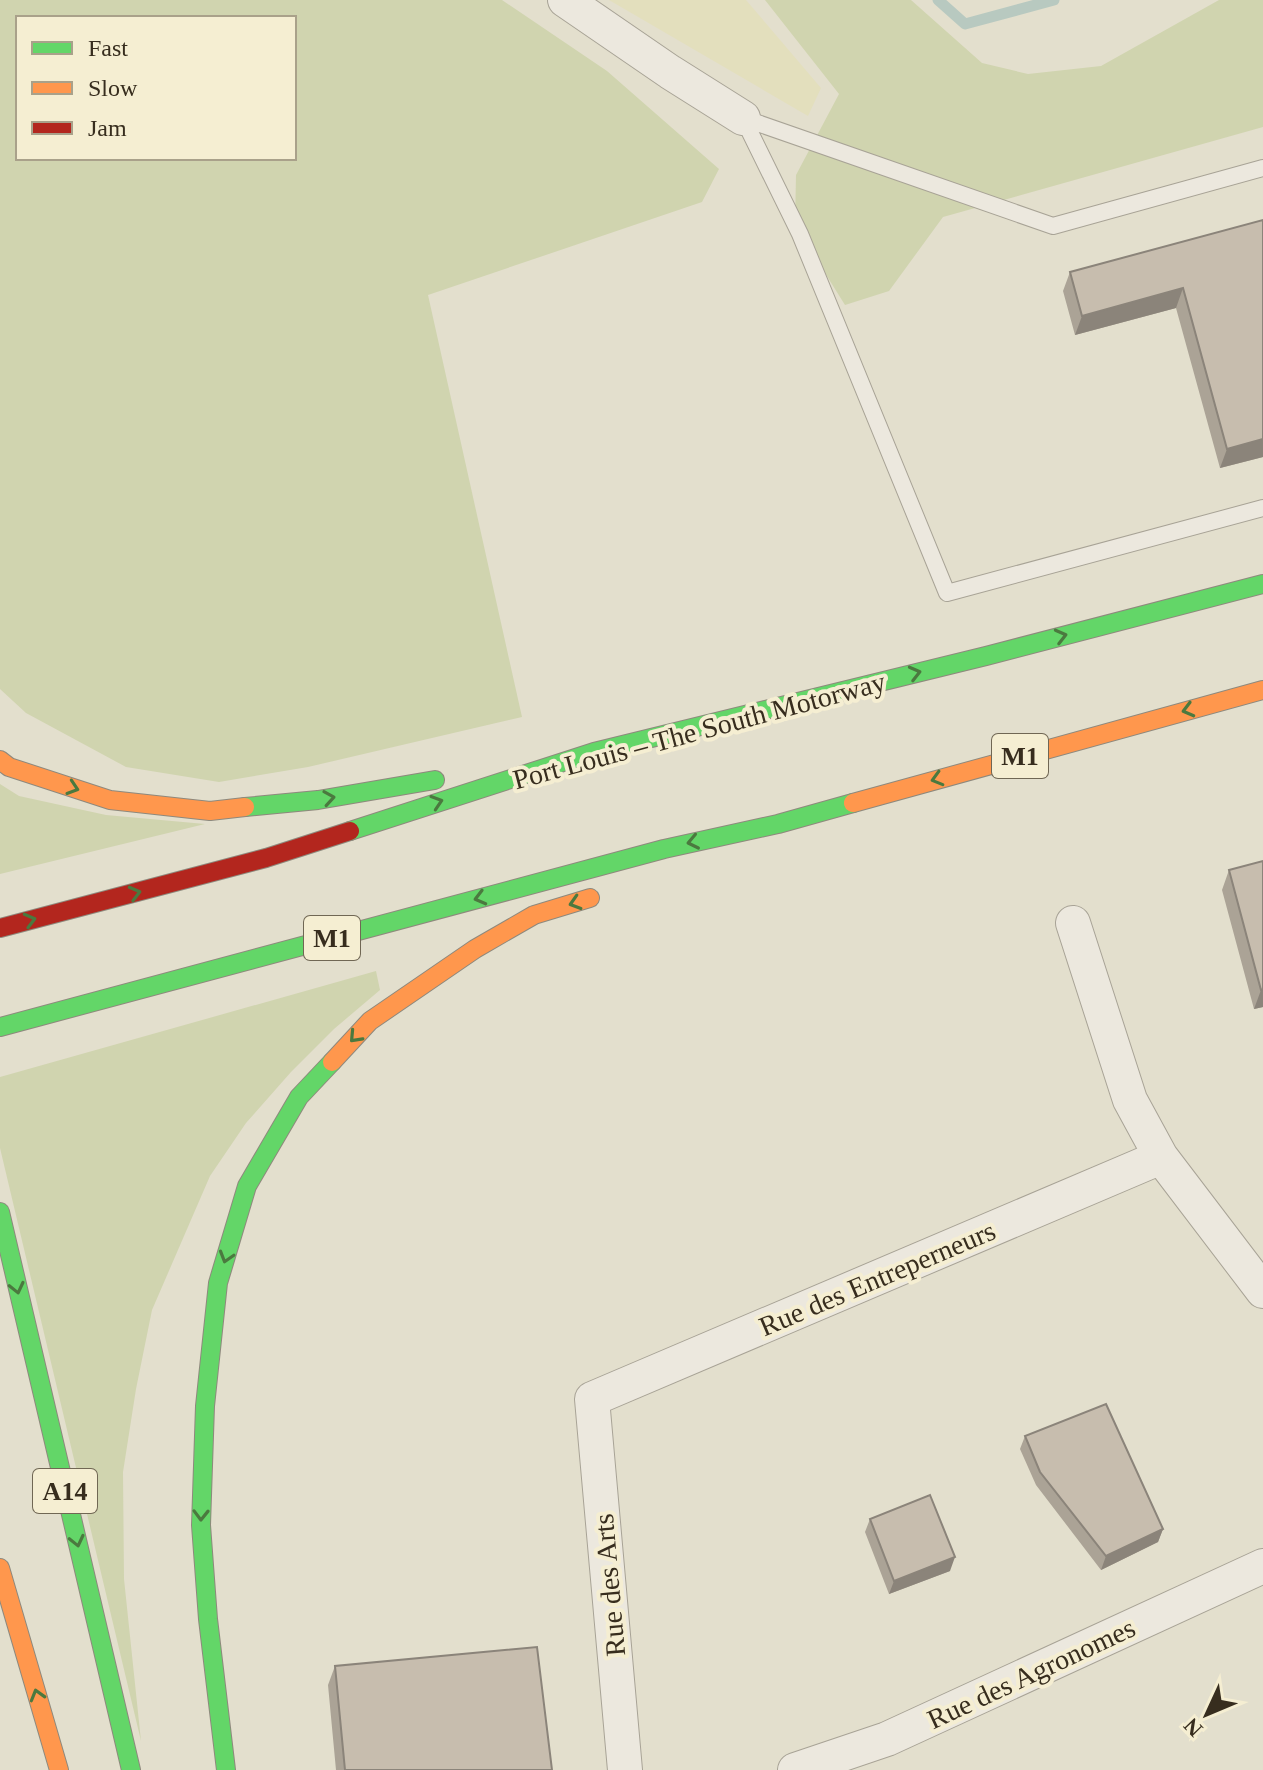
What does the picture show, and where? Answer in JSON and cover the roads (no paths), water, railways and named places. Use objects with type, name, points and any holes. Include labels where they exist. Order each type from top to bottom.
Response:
[{"type":"main road","name":"Port Louis – The South Motorway","points":[[0,928],[266,858],[594,752],[1263,584]]},
{"type":"main road","name":"M1","points":[[0,1027],[664,849],[778,824],[1263,690]]},
{"type":"main road","points":[[0,760],[9,767],[110,800],[210,811],[318,800],[594,752]]},
{"type":"main road","points":[[713,857],[778,824]]},
{"type":"main road","points":[[226,1770],[208,1619],[201,1525],[204,1420],[218,1283],[247,1186],[299,1097],[370,1021],[475,949],[534,915],[609,892]]},
{"type":"main road","points":[[0,1038],[265,972],[350,933]]},
{"type":"main road","name":"A14","points":[[0,1212],[131,1770]]},
{"type":"main road","points":[[1,1570],[59,1770]]},
{"type":"street","points":[[565,0],[743,118]]},
{"type":"street","points":[[1073,923],[1130,1100],[1161,1157],[1263,1291]]},
{"type":"street","name":"Rue des Entreperneurs","points":[[592,1399],[1161,1157]]},
{"type":"street","name":"Rue des Arts","points":[[592,1399],[625,1770]]},
{"type":"street","name":"Rue des Agronomes","points":[[795,1770],[887,1739],[1263,1566]]},
{"type":"lane","points":[[743,118],[1053,226],[1263,168]]},
{"type":"lane","points":[[743,118],[800,234],[947,593],[1263,508]]},
{"type":"waterway","points":[[938,0],[965,24],[1054,0]]}]
